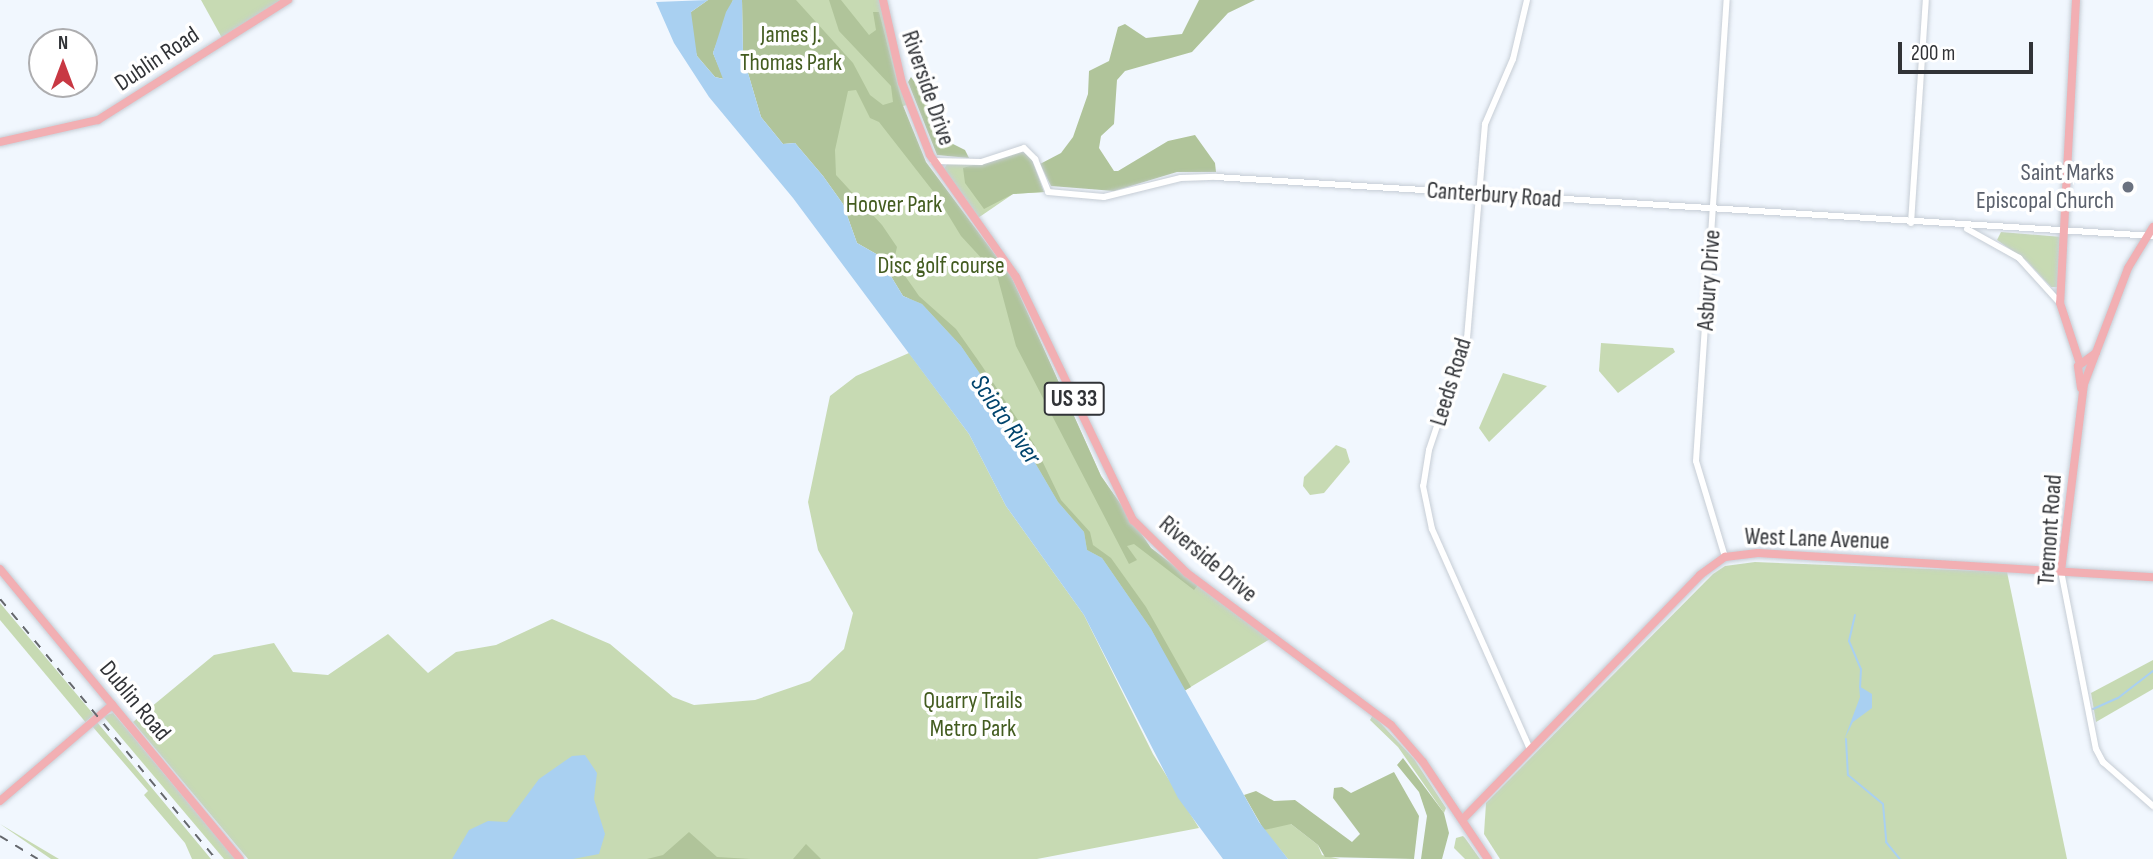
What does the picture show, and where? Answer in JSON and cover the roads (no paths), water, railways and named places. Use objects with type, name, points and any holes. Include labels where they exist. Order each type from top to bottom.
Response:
[{"type":"main road","name":"Dublin Road","points":[[0,142],[98,120],[288,0]]},
{"type":"main road","name":"Riverside Drive","points":[[883,0],[902,83],[933,161],[1016,277],[1133,520],[1188,573],[1391,725],[1463,819],[1488,859]]},
{"type":"main road","points":[[2076,0],[2066,233],[2060,303],[2086,364]]},
{"type":"main road","points":[[2083,376],[2086,364],[2099,349],[2128,268],[2150,236],[2153,227]]},
{"type":"main road","name":"Tremont Road","points":[[2061,571],[2086,364]]},
{"type":"main road","name":"West Lane Avenue","points":[[1463,819],[1700,575],[1725,557],[1758,554],[2153,577]]},
{"type":"main road","name":"Dublin Road","points":[[0,569],[240,859]]},
{"type":"main road","points":[[0,801],[112,705]]},
{"type":"street","name":"Leeds Road","points":[[1527,0],[1513,59],[1489,110],[1467,337],[1426,463],[1423,500],[1530,748]]},
{"type":"street","name":"Asbury Drive","points":[[1725,557],[1696,461],[1727,0]]},
{"type":"street","points":[[1911,223],[1926,0]]},
{"type":"street","name":"Canterbury Road","points":[[933,161],[981,162],[1024,148],[1035,159],[1048,192],[1104,197],[1200,176],[1962,226],[2019,258],[2060,303]]},
{"type":"street","points":[[1962,226],[2150,236]]},
{"type":"street","name":"Tremont Road","points":[[2061,571],[2096,749],[2103,762],[2153,806]]},
{"type":"water","name":"Scioto River","points":[[708,0],[691,12],[697,56],[715,77],[723,79],[713,53],[726,12],[733,0],[742,0],[743,56],[761,117],[783,144],[795,143],[823,176],[843,204],[857,243],[878,255],[903,296],[922,304],[961,346],[1000,403],[1058,502],[1084,532],[1087,550],[1102,558],[1151,629],[1259,822],[1288,859],[1223,859],[1178,798],[1084,615],[1006,506],[969,434],[793,198],[709,97],[674,43],[656,2]]},
{"type":"water","points":[[1859,686],[1872,694],[1872,708],[1853,722],[1844,740],[1860,697]]},
{"type":"water","points":[[585,755],[597,773],[594,799],[605,834],[599,854],[573,859],[452,859],[469,830],[488,821],[507,822],[539,779],[572,756]]},
{"type":"waterway","points":[[1855,615],[1849,641],[1861,669],[1860,687]]},
{"type":"waterway","points":[[2093,709],[2118,698],[2153,671]]},
{"type":"waterway","points":[[1846,739],[1848,775],[1883,804],[1886,842],[1900,859]]},
{"type":"railway","points":[[0,599],[216,859]]},
{"type":"railway","points":[[0,836],[38,859]]},
{"type":"place","name":"Saint Marks Episcopal Church","points":[[2128,187]]},
{"type":"park label","name":"James J. Thomas Park","points":[[791,49]]},
{"type":"park label","name":"Hoover Park","points":[[894,205]]},
{"type":"park label","name":"Disc golf course","points":[[941,266]]},
{"type":"park label","name":"Quarry Trails Metro Park","points":[[973,715]]}]
